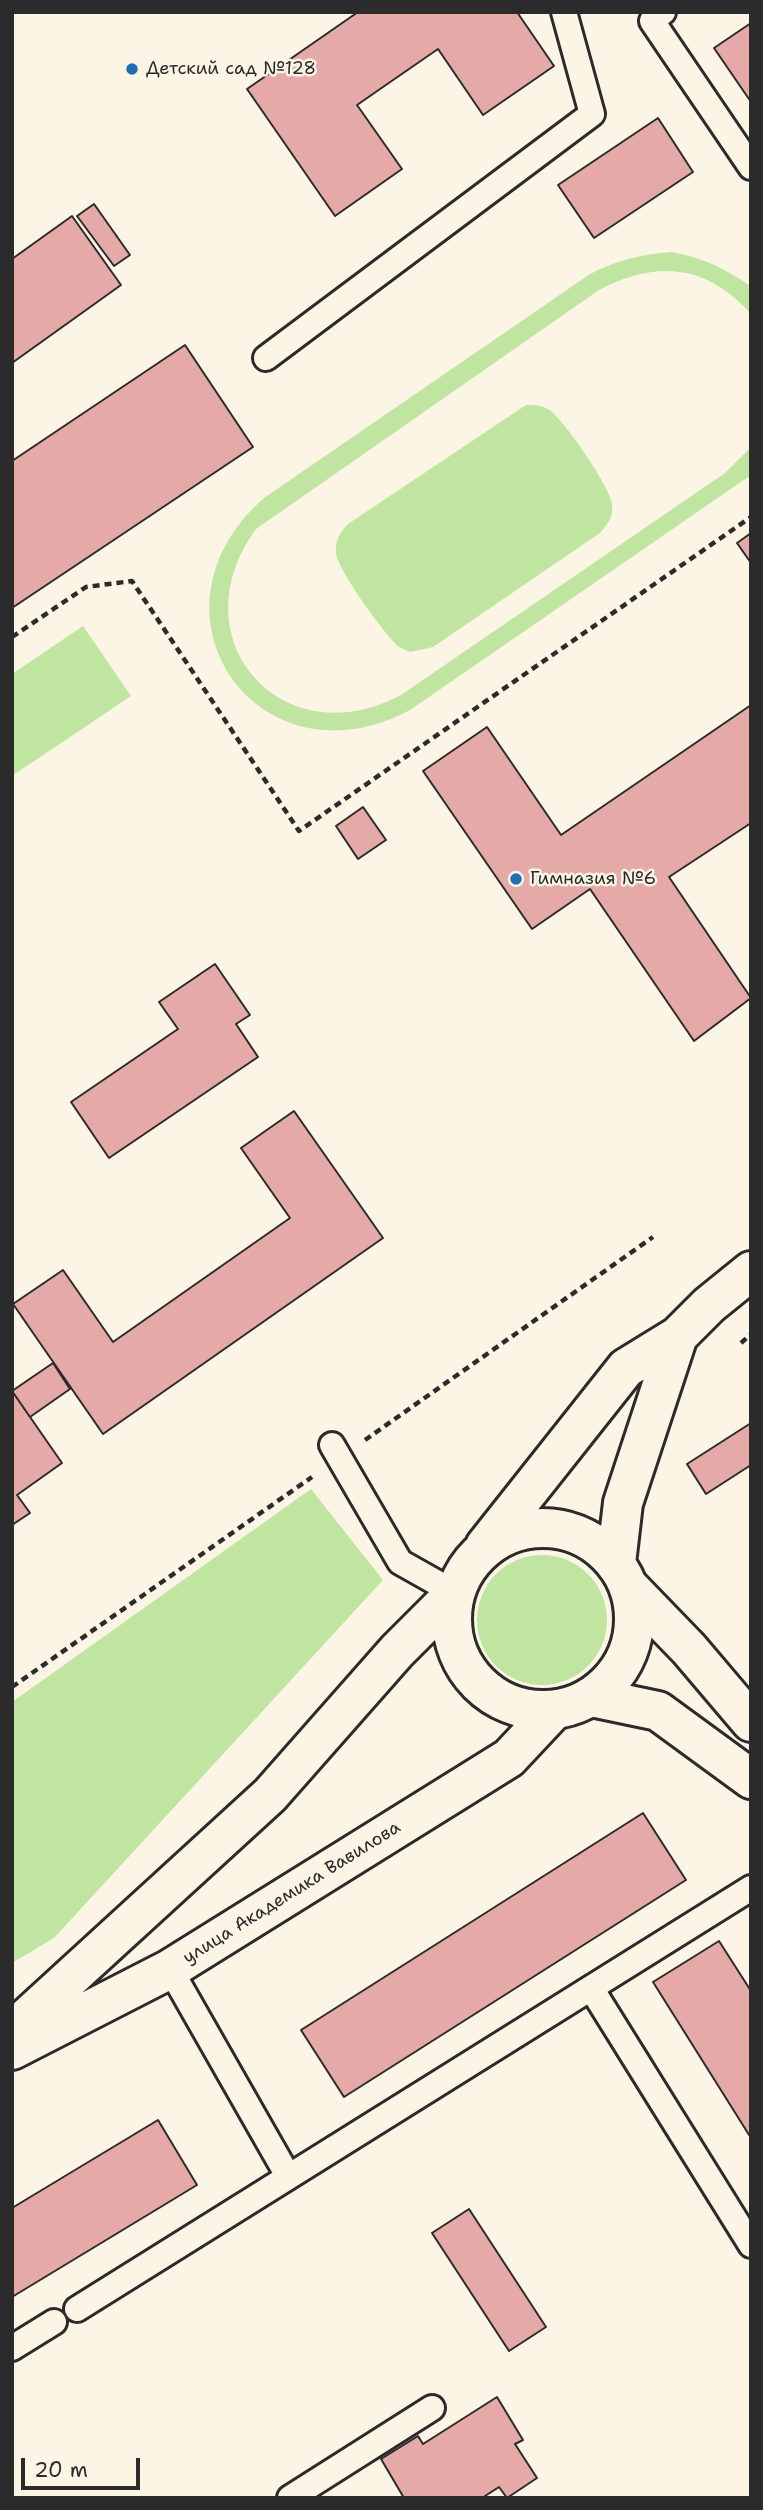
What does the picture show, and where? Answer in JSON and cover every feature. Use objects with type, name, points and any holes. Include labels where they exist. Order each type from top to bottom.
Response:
[{"type":"street","points":[[12,2031],[270,1795],[397,1651],[455,1593],[477,1556],[626,1368],[678,1336],[709,1305],[751,1271]]},
{"type":"street","points":[[455,1593],[451,1619],[455,1645],[465,1668],[482,1688],[503,1702],[528,1709],[554,1710],[591,1697],[615,1676],[630,1649],[635,1618],[623,1575],[623,1503],[678,1336]]},
{"type":"street","points":[[477,1556],[502,1537],[532,1528],[564,1530],[593,1542],[751,1722]]},
{"type":"street","points":[[591,1697],[658,1711],[751,1779]]},
{"type":"street","name":"улица Академика Вавилова","points":[[12,2050],[170,1969],[509,1758],[554,1710]]},
{"type":"lane","points":[[266,358],[592,114],[564,12]]},
{"type":"lane","points":[[663,12],[652,21],[751,167]]},
{"type":"lane","points":[[332,1445],[400,1562],[455,1593]]},
{"type":"lane","points":[[77,2309],[751,1888]]},
{"type":"lane","points":[[170,1969],[288,2176]]},
{"type":"lane","points":[[591,1988],[751,2245]]},
{"type":"lane","points":[[12,2348],[54,2322]]},
{"type":"lane","points":[[290,2498],[432,2408]]},
{"type":"path","points":[[12,636],[86,587],[132,581],[299,831],[751,517]]},
{"type":"path","points":[[741,1343],[751,1334]]},
{"type":"green space","points":[[672,252],[713,264],[750,286],[751,314],[734,297],[716,285],[680,272],[641,274],[599,290],[256,529],[234,570],[228,610],[235,646],[254,677],[282,699],[317,711],[357,711],[401,695],[725,473],[751,447],[751,475],[410,710],[355,729],[305,727],[263,709],[231,677],[213,637],[211,591],[227,543],[264,498],[590,274],[630,258]]},
{"type":"green space","points":[[526,405],[548,409],[574,438],[610,496],[610,520],[600,533],[433,647],[410,652],[399,647],[373,616],[344,573],[336,553],[339,537],[348,524]]},
{"type":"green space","points":[[83,626],[131,696],[12,776],[12,674]]},
{"type":"green space","points":[[311,1489],[383,1580],[54,1938],[12,1963],[12,1702]]},
{"type":"green space","points":[[542,1555],[567,1560],[588,1574],[602,1595],[607,1620],[602,1645],[588,1666],[567,1680],[542,1685],[517,1680],[496,1666],[482,1645],[477,1620],[482,1595],[496,1574],[517,1560]]},
{"type":"building","points":[[358,12],[517,12],[554,66],[483,115],[438,49],[357,105],[402,169],[335,216],[247,89]]},
{"type":"building","points":[[751,23],[751,102],[714,48]]},
{"type":"building","points":[[658,118],[693,172],[594,238],[558,185]]},
{"type":"building","points":[[94,204],[130,255],[114,266],[77,216]]},
{"type":"building","points":[[72,216],[121,285],[12,363],[12,259]]},
{"type":"building","points":[[185,345],[253,447],[12,608],[12,461]]},
{"type":"building","points":[[751,533],[751,563],[737,543]]},
{"type":"building","points":[[751,705],[751,823],[669,877],[751,998],[694,1041],[590,889],[532,929],[423,771],[487,727],[561,835]]},
{"type":"building","points":[[363,807],[386,840],[358,859],[336,826]]},
{"type":"building","points":[[215,964],[250,1015],[236,1024],[258,1057],[109,1158],[71,1102],[178,1029],[159,1002]]},
{"type":"building","points":[[294,1111],[383,1238],[103,1434],[13,1304],[63,1270],[113,1342],[290,1218],[241,1148]]},
{"type":"building","points":[[53,1363],[70,1389],[30,1417],[12,1391]]},
{"type":"building","points":[[12,1391],[62,1463],[17,1495],[30,1513],[12,1525]]},
{"type":"building","points":[[751,1423],[751,1465],[706,1494],[687,1464]]},
{"type":"building","points":[[643,1813],[686,1880],[344,2097],[301,2030]]},
{"type":"building","points":[[719,1941],[751,1991],[751,2138],[653,1982]]},
{"type":"building","points":[[158,2120],[197,2185],[12,2297],[12,2208]]},
{"type":"building","points":[[469,2209],[546,2327],[509,2351],[432,2233]]},
{"type":"building","points":[[497,2397],[523,2440],[515,2444],[537,2478],[507,2498],[499,2487],[482,2498],[404,2498],[381,2459],[418,2436],[423,2444]]},
{"type":"place","name":"Детский сад №128","points":[[132,69]]},
{"type":"place","name":"Гимназия №6","points":[[516,879]]}]
